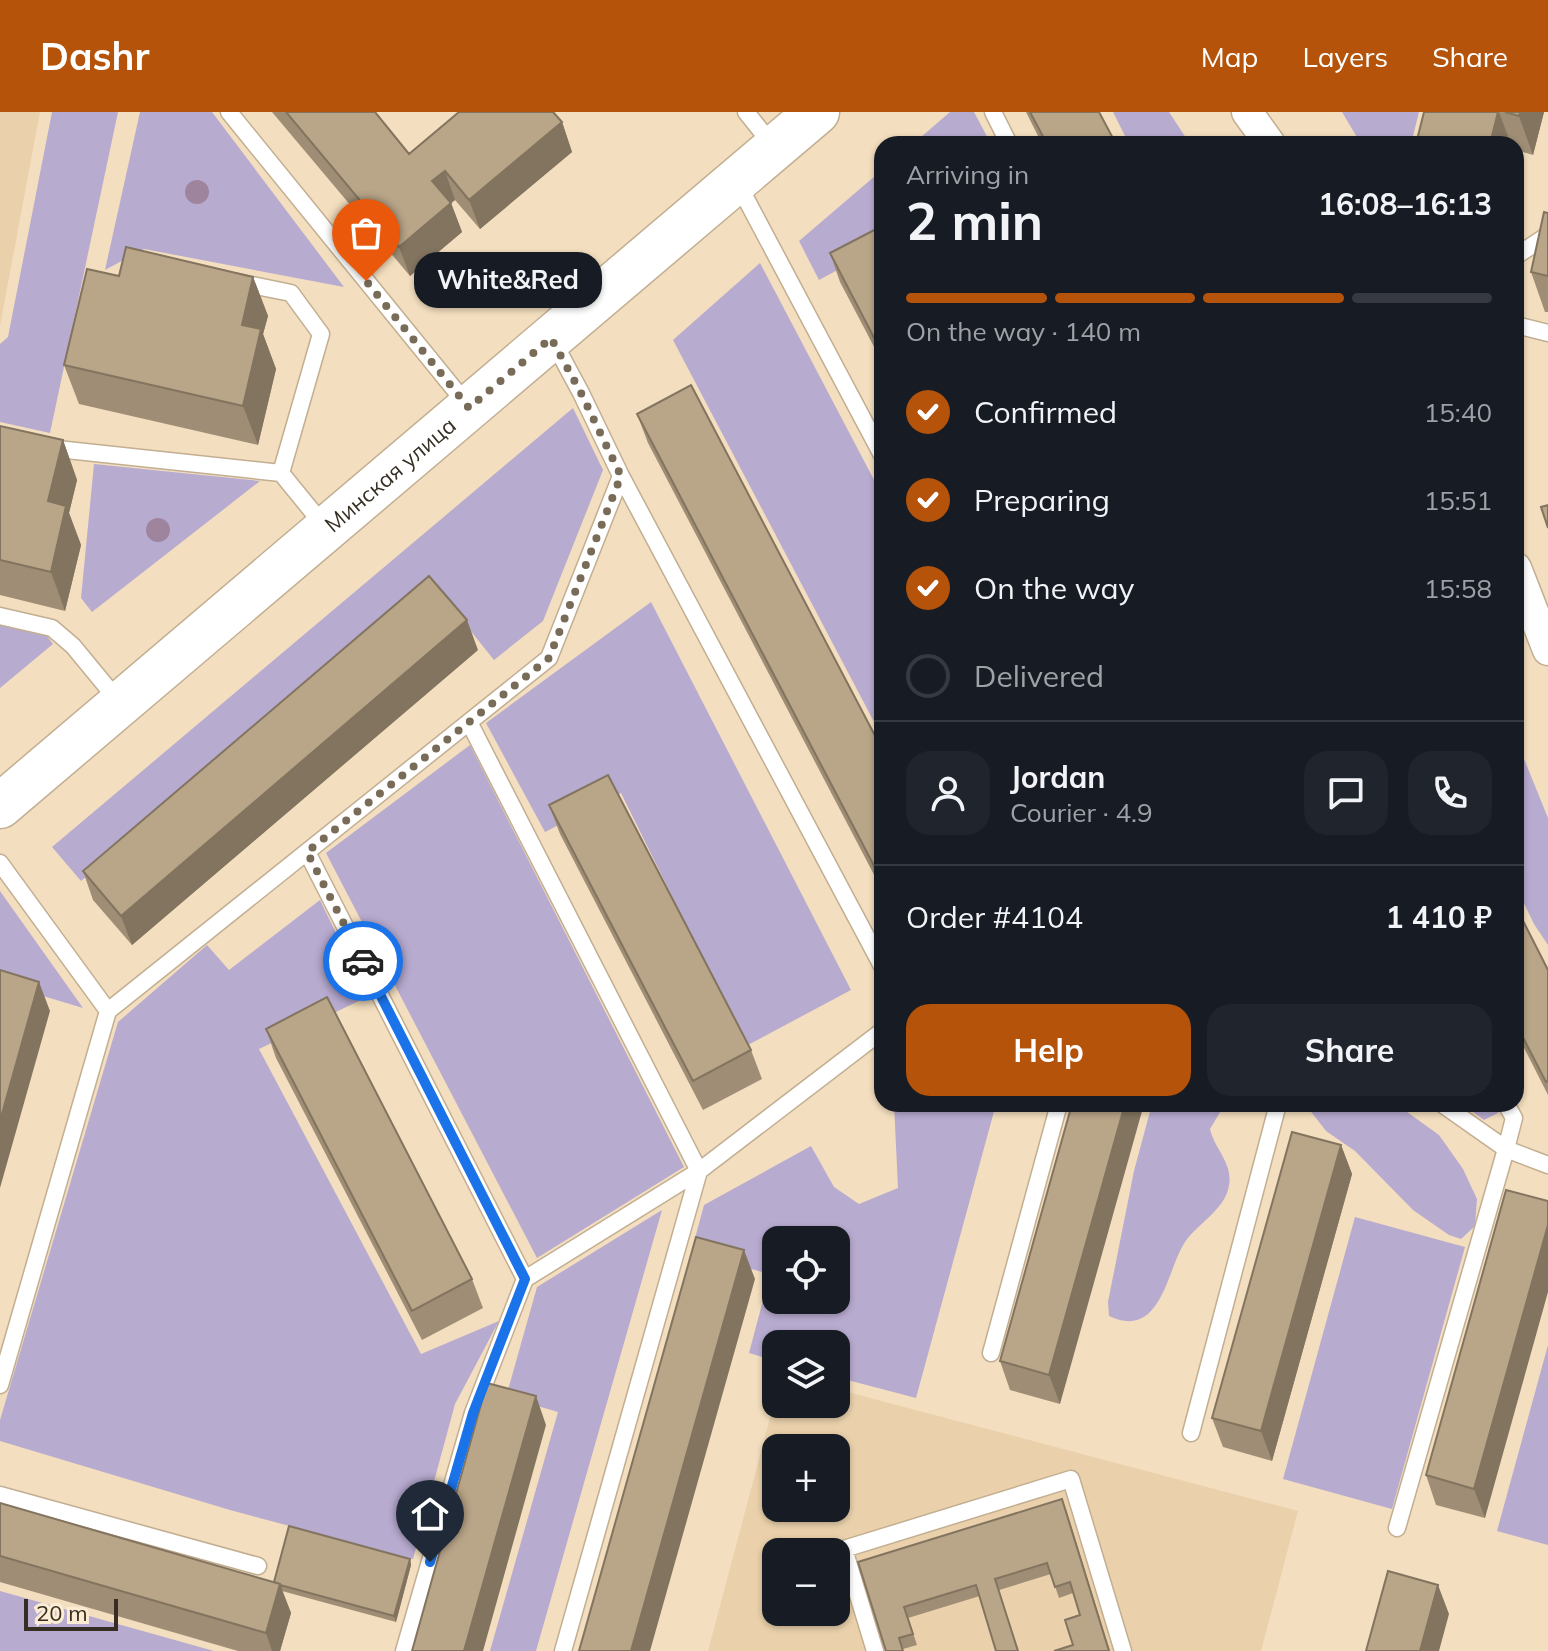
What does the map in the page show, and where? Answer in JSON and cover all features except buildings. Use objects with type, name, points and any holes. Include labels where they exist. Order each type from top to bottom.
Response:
[{"type":"main road","name":"Минская улица","points":[[0,806],[817,112]]},
{"type":"street","points":[[1247,112],[1264,136]]},
{"type":"street","points":[[1524,588],[1548,650]]},
{"type":"lane","points":[[229,112],[469,408]]},
{"type":"lane","points":[[746,112],[775,148]]},
{"type":"lane","points":[[993,112],[1005,136]]},
{"type":"lane","points":[[736,181],[874,440]]},
{"type":"lane","points":[[1524,251],[1548,235]]},
{"type":"lane","points":[[215,277],[291,293],[321,334],[281,473]]},
{"type":"lane","points":[[1524,327],[1548,333]]},
{"type":"lane","points":[[551,338],[621,476],[874,951]]},
{"type":"lane","points":[[28,444],[56,450],[281,473],[326,529]]},
{"type":"lane","points":[[0,1385],[108,1011],[549,658],[621,476]]},
{"type":"lane","points":[[0,616],[52,628],[73,646],[120,704]]},
{"type":"lane","points":[[469,722],[699,1171],[563,1651]]},
{"type":"lane","points":[[307,852],[525,1279]]},
{"type":"lane","points":[[0,863],[108,1011]]},
{"type":"lane","points":[[404,1651],[473,1413],[525,1279],[699,1171],[874,1037]]},
{"type":"lane","points":[[991,1353],[1057,1112]]},
{"type":"lane","points":[[1191,1433],[1276,1112]]},
{"type":"lane","points":[[1453,1112],[1506,1149],[1548,1165]]},
{"type":"lane","points":[[1397,1528],[1506,1149],[1514,1118],[1511,1112]]},
{"type":"lane","points":[[875,1651],[844,1549],[1071,1479],[1123,1651]]},
{"type":"lane","points":[[0,1495],[258,1566]]},
{"type":"shaded area","points":[[0,112],[40,112],[0,326]]},
{"type":"shaded area","points":[[52,112],[118,112],[50,433],[0,422],[0,344],[8,337]]},
{"type":"shaded area","points":[[140,112],[212,112],[344,287],[144,249],[105,270]]},
{"type":"shaded area","points":[[950,112],[974,112],[987,136],[922,136]]},
{"type":"shaded area","points":[[1113,112],[1169,112],[1185,136],[1125,136]]},
{"type":"shaded area","points":[[1342,112],[1419,112],[1413,136],[1356,136]]},
{"type":"shaded area","points":[[874,177],[874,250],[819,280],[799,241]]},
{"type":"shaded area","points":[[760,263],[874,480],[874,722],[673,340]]},
{"type":"shaded area","points":[[573,408],[603,470],[543,621],[494,660],[437,589],[81,881],[52,847]]},
{"type":"shaded area","points":[[94,464],[260,481],[92,612],[81,598]]},
{"type":"shaded area","points":[[651,602],[851,990],[746,1046],[621,793],[545,832],[486,723]]},
{"type":"shaded area","points":[[0,624],[46,635],[53,644],[0,688]]},
{"type":"shaded area","points":[[470,745],[684,1167],[537,1258],[326,853]]},
{"type":"shaded area","points":[[1524,759],[1548,818],[1548,945],[1524,903]]},
{"type":"shaded area","points":[[0,891],[83,1008],[0,983]]},
{"type":"shaded area","points":[[320,900],[367,997],[259,1049],[421,1354],[499,1321],[455,1404],[413,1559],[230,1510],[0,1441],[0,1420],[118,1022],[207,945],[229,970]]},
{"type":"shaded area","points":[[894,1112],[994,1112],[916,1398],[850,1381],[850,1330],[762,1330],[762,1357],[749,1353],[762,1304],[762,1314],[850,1314],[850,1226],[762,1226],[762,1272],[691,1253],[704,1205],[811,1146],[834,1187],[859,1204],[898,1188]]},
{"type":"shaded area","points":[[1150,1112],[1220,1112],[1210,1129],[1228,1170],[1227,1194],[1185,1242],[1152,1310],[1141,1319],[1127,1321],[1109,1316],[1108,1302],[1134,1171]]},
{"type":"shaded area","points":[[1311,1112],[1407,1112],[1439,1135],[1463,1169],[1477,1199],[1475,1226],[1461,1239],[1449,1235],[1413,1210],[1355,1151],[1326,1131]]},
{"type":"shaded area","points":[[1473,1112],[1498,1113],[1484,1120]]},
{"type":"shaded area","points":[[662,1210],[536,1651],[490,1651],[558,1412],[506,1397],[537,1287]]},
{"type":"shaded area","points":[[1355,1217],[1465,1247],[1392,1509],[1283,1479]]},
{"type":"shaded area","points":[[1548,1345],[1548,1545],[1497,1531]]},
{"type":"shaded area","points":[[850,1393],[1298,1511],[1261,1651],[708,1651],[762,1448],[762,1522],[850,1522],[850,1434],[766,1434],[770,1418],[850,1418]]},
{"type":"shaded area","points":[[0,1591],[214,1651],[0,1651]]},
{"type":"way so far","points":[[363,961],[307,852],[549,658],[621,476],[551,338],[469,408],[366,281]]},
{"type":"place","name":"White&Red","points":[[366,281]]},
{"type":"route","points":[[363,961],[525,1279],[473,1413],[430,1562]]}]
